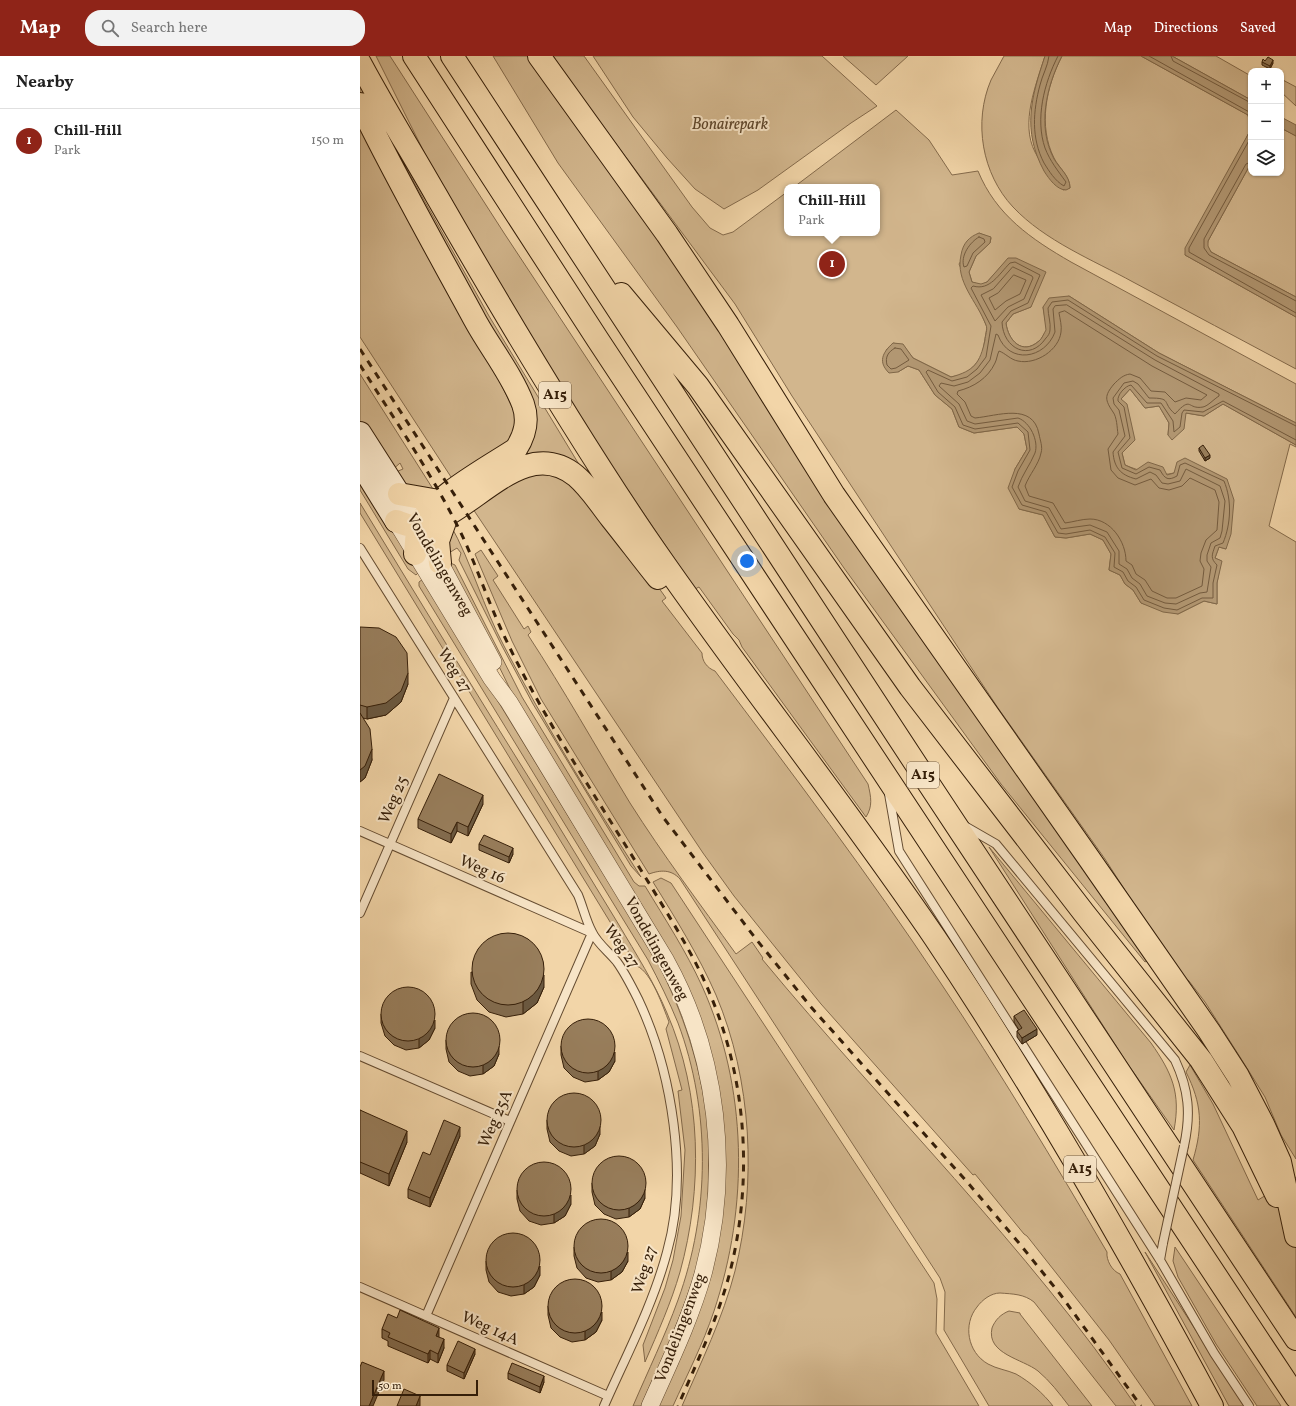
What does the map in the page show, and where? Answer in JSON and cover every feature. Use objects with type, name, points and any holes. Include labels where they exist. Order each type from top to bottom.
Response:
[{"type":"highway","name":"A15","points":[[368,56],[432,188]]},
{"type":"highway","name":"A15","points":[[414,56],[473,150],[1296,1397]]},
{"type":"highway","name":"A15","points":[[452,56],[951,818],[1296,1339]]},
{"type":"highway","name":"A15","points":[[539,56],[667,234],[728,325],[834,495],[1209,1031],[1247,1092],[1296,1238]]},
{"type":"highway","name":"A15","points":[[360,63],[491,291],[570,420],[645,536],[682,598]]},
{"type":"highway","name":"A15","points":[[360,104],[392,168],[466,304],[516,387],[526,416],[526,427],[523,438],[516,449],[443,508]]},
{"type":"highway","name":"A15","points":[[552,210],[698,386],[910,687],[1084,913],[1201,1060],[1273,1167]]},
{"type":"highway","name":"A15","points":[[415,554],[418,527],[422,519],[523,466],[538,462],[552,463],[563,467],[586,485],[724,646],[882,862],[1028,1083],[1096,1196],[1161,1310],[1212,1406]]},
{"type":"highway","points":[[399,494],[443,508],[438,541],[440,563]]},
{"type":"highway","points":[[396,521],[418,527]]},
{"type":"street","name":"Vondelingenweg","points":[[360,433],[399,494],[440,563],[500,674],[509,702]]},
{"type":"street","name":"Vondelingenweg","points":[[360,463],[492,680],[509,702],[670,968],[695,1027],[709,1081],[716,1131],[717,1174],[715,1208],[708,1250],[692,1307],[650,1406]]},
{"type":"lane","name":"Weg 27","points":[[361,552],[578,895],[592,933],[618,964],[637,999],[654,1036],[671,1108],[676,1150],[673,1219],[667,1252],[654,1292],[604,1406]]},
{"type":"lane","name":"Weg 25","points":[[360,913],[454,698]]},
{"type":"lane","points":[[886,777],[899,851],[1160,1260],[1214,1353],[1249,1406]]},
{"type":"lane","points":[[951,818],[996,844],[1175,1060],[1184,1079],[1188,1099],[1188,1117],[1184,1146],[1160,1260]]},
{"type":"lane","name":"Weg 16","points":[[360,831],[592,933]]},
{"type":"lane","name":"Weg 25A","points":[[426,1316],[592,933]]},
{"type":"lane","points":[[360,1056],[510,1121]]},
{"type":"lane","points":[[360,1297],[362,1288]]},
{"type":"lane","name":"Weg 14A","points":[[362,1288],[608,1396]]},
{"type":"green space","points":[[376,56],[390,56],[504,233],[868,784],[871,801],[870,809],[866,817],[742,647],[739,640],[699,587],[695,589],[596,443],[529,337],[436,176]]},
{"type":"green space","points":[[493,56],[533,56],[1150,959],[1145,962],[1001,784],[844,568],[677,327],[558,163]]},
{"type":"green space","points":[[553,56],[584,56],[692,207],[710,228],[723,235],[733,232],[784,194],[784,236],[880,236],[880,184],[798,184],[896,110],[929,140],[952,175],[978,171],[994,201],[1016,224],[1042,244],[1071,262],[1296,384],[1296,423],[1159,353],[1069,296],[1043,307],[1047,330],[1040,340],[1027,347],[1017,344],[1010,335],[1006,323],[1013,314],[1031,307],[1009,258],[987,282],[981,285],[972,282],[969,272],[976,256],[990,243],[991,238],[979,233],[959,264],[987,327],[982,356],[965,374],[951,377],[913,358],[903,345],[893,343],[886,350],[898,372],[908,366],[919,370],[935,395],[952,409],[959,427],[974,433],[1017,427],[1024,434],[1027,449],[1015,469],[1019,509],[1043,515],[1055,537],[1066,538],[1090,534],[1103,540],[1111,554],[1109,570],[1120,575],[1125,584],[1133,590],[1141,603],[1178,614],[1204,601],[1217,604],[1217,583],[1221,561],[1215,558],[1219,547],[1226,549],[1174,473],[1156,474],[1125,465],[1122,453],[1121,399],[1130,389],[1145,408],[1159,406],[1169,423],[1168,435],[1186,413],[1204,416],[1223,404],[1296,445],[1296,447],[1290,444],[1269,526],[1296,542],[1296,1159],[1281,1135],[1265,1097],[1205,1002],[1189,981],[1178,973],[1105,859],[998,708],[792,396],[735,304],[585,102]]},
{"type":"green space","name":"Bonairepark","points":[[593,56],[822,56],[877,106],[758,190],[724,209],[695,189],[667,158],[633,117]]},
{"type":"green space","points":[[843,56],[908,56],[876,85]]},
{"type":"green space","points":[[1004,56],[1045,56],[1031,104],[1029,129],[1035,152],[1063,190],[1070,188],[1070,184],[1056,162],[1049,146],[1045,120],[1048,93],[1056,68],[1062,56],[1141,56],[1248,115],[1248,135],[1185,255],[1296,317],[1296,369],[1054,240],[1013,207],[1002,194],[994,179],[984,147],[982,113],[991,80]]},
{"type":"green space","points":[[1172,56],[1216,56],[1248,74],[1248,98]]},
{"type":"green space","points":[[1284,81],[1296,87],[1296,106],[1284,95]]},
{"type":"green space","points":[[360,86],[489,316],[583,471],[520,461],[535,424],[360,97]]},
{"type":"green space","points":[[360,121],[487,354],[518,420],[513,437],[505,445],[453,480],[360,337]]},
{"type":"green space","points":[[1284,130],[1296,136],[1296,297],[1211,252],[1207,246],[1208,241],[1248,168],[1248,176],[1284,176]]},
{"type":"green space","points":[[360,374],[433,489],[407,488],[391,474],[403,469],[400,463],[390,472],[360,425]]},
{"type":"green space","points":[[524,471],[565,476],[646,570],[666,598],[662,601],[702,653],[706,664],[715,671],[858,863],[940,982],[1025,1116],[1107,1252],[1107,1258],[1110,1265],[1117,1273],[1120,1274],[1192,1406],[1155,1406],[1109,1340],[1027,1236],[975,1174],[973,1175],[821,1004],[734,896],[703,853],[471,506]]},
{"type":"green space","points":[[360,474],[419,572],[416,575],[408,569],[360,490]]},
{"type":"green space","points":[[360,503],[651,979],[667,1013],[679,1044],[693,1109],[695,1175],[693,1208],[680,1272],[664,1317],[645,1362],[643,1345],[665,1288],[673,1260],[681,1216],[685,1150],[678,1091],[682,1090],[666,1029],[669,1022],[652,983],[637,966],[360,513]]},
{"type":"green space","points":[[450,524],[465,554],[490,616],[520,676],[570,763],[641,877],[631,866],[533,704],[459,560],[461,553],[457,548],[444,556]]},
{"type":"green space","points":[[481,550],[498,576],[493,580],[524,629],[528,626],[531,632],[528,635],[630,803],[736,954],[752,942],[763,958],[762,959],[809,1015],[954,1178],[1049,1289],[1136,1406],[1116,1406],[1034,1302],[1022,1296],[1000,1293],[993,1294],[984,1299],[979,1304],[970,1321],[969,1337],[975,1352],[981,1359],[991,1366],[1021,1377],[1041,1392],[1053,1406],[989,1406],[944,1330],[945,1292],[940,1278],[680,879],[673,873],[665,871],[649,874],[541,699],[512,641],[475,554]]},
{"type":"green space","points":[[448,562],[455,565],[522,697],[634,882],[639,886],[645,886],[696,973],[717,1025],[728,1065],[735,1106],[738,1147],[738,1189],[733,1230],[725,1271],[710,1323],[673,1406],[658,1406],[707,1286],[710,1054],[512,693]]},
{"type":"green space","points":[[423,579],[654,956],[686,1029],[697,1068],[706,1107],[710,1147],[710,1187],[706,1227],[697,1266],[685,1302],[641,1406],[633,1406],[678,1300],[689,1266],[701,1197],[701,1126],[689,1057],[675,1015],[648,960],[419,586],[419,582]]},
{"type":"green space","points":[[989,847],[1151,1043],[1164,1064],[1173,1084],[1176,1105],[1174,1130],[1127,1063]]},
{"type":"green space","points":[[661,878],[671,883],[934,1283],[937,1299],[936,1333],[979,1406],[682,1406],[718,1323],[735,1271],[742,1237],[746,1203],[748,1167],[747,1132],[744,1096],[728,1028],[716,995],[695,952],[653,882]]},
{"type":"green space","points":[[1190,1065],[1213,1104],[1258,1200],[1296,1177],[1296,1317],[1193,1160],[1198,1136],[1199,1115],[1195,1094],[1186,1072]]},
{"type":"green space","points":[[1175,1247],[1281,1406],[1257,1406],[1216,1344],[1178,1277],[1173,1261]]},
{"type":"green space","points":[[1145,1252],[1245,1406],[1229,1406]]},
{"type":"green space","points":[[1009,1311],[1020,1313],[1092,1406],[1069,1406],[1038,1371],[1000,1350],[992,1337],[992,1328],[1001,1316]]},
{"type":"water","points":[[1045,56],[1062,56],[1056,68],[1048,94],[1045,121],[1049,147],[1054,159],[1067,176],[1070,184],[1070,188],[1066,190],[1056,186],[1046,174],[1037,156],[1033,142],[1031,114],[1036,86]]},
{"type":"water","points":[[1141,56],[1172,56],[1248,98],[1248,115]]},
{"type":"water","points":[[1284,119],[1296,125],[1296,136],[1284,130]]},
{"type":"water","points":[[1248,134],[1248,168],[1208,241],[1208,246],[1211,252],[1296,297],[1296,317],[1185,255],[1185,248]]},
{"type":"water","points":[[979,233],[991,237],[990,243],[976,256],[969,272],[972,282],[981,284],[987,282],[1008,258],[1016,258],[1046,272],[1031,307],[1013,314],[1006,323],[1010,335],[1017,344],[1027,347],[1040,340],[1046,330],[1043,307],[1049,298],[1069,296],[1159,353],[1296,423],[1296,445],[1223,404],[1204,416],[1186,413],[1184,429],[1172,440],[1168,435],[1169,423],[1159,406],[1145,408],[1130,389],[1121,399],[1127,404],[1135,440],[1122,453],[1125,465],[1136,470],[1148,462],[1163,467],[1167,475],[1174,473],[1177,462],[1185,458],[1227,479],[1234,500],[1231,534],[1226,549],[1219,547],[1215,558],[1222,561],[1217,583],[1217,604],[1204,601],[1178,614],[1163,612],[1141,603],[1133,590],[1125,584],[1120,575],[1109,570],[1111,554],[1103,540],[1090,534],[1066,538],[1055,537],[1043,515],[1019,509],[1008,488],[1015,469],[1027,449],[1024,434],[1017,427],[974,433],[959,427],[952,409],[935,395],[919,370],[908,366],[898,372],[889,373],[883,365],[884,354],[893,343],[903,344],[913,358],[951,377],[971,369],[975,365],[981,355],[987,327],[964,283],[960,265],[961,255],[965,244],[972,236]]},
{"type":"building","points":[[1268,57],[1273,60],[1270,66],[1262,62],[1263,59],[1265,61]]},
{"type":"building","points":[[1203,445],[1210,455],[1205,458],[1199,448]]},
{"type":"building","points":[[360,627],[379,628],[396,637],[407,653],[408,673],[401,691],[386,703],[367,707],[360,705]]},
{"type":"building","points":[[360,713],[370,729],[372,749],[365,766],[360,770]]},
{"type":"building","points":[[439,774],[483,795],[468,827],[457,822],[451,834],[418,819]]},
{"type":"building","points":[[484,835],[513,848],[509,857],[479,844]]},
{"type":"building","points":[[508,933],[528,939],[538,949],[544,969],[538,989],[528,999],[508,1005],[488,999],[478,989],[472,969],[478,949],[488,939]]},
{"type":"building","points":[[408,987],[418,989],[427,995],[433,1004],[435,1014],[433,1024],[427,1033],[418,1039],[408,1041],[398,1039],[389,1033],[383,1024],[381,1014],[383,1004],[389,995],[398,989]]},
{"type":"building","points":[[1024,1010],[1037,1029],[1022,1038],[1017,1031],[1022,1028],[1014,1016]]},
{"type":"building","points":[[473,1013],[483,1015],[492,1021],[498,1030],[500,1040],[498,1050],[492,1059],[483,1065],[473,1067],[463,1065],[454,1059],[448,1050],[446,1040],[448,1030],[454,1021],[463,1015]]},
{"type":"building","points":[[588,1019],[598,1021],[607,1027],[613,1036],[615,1046],[613,1056],[607,1065],[598,1071],[588,1073],[578,1071],[569,1065],[563,1056],[561,1046],[563,1036],[569,1027],[578,1021]]},
{"type":"building","points":[[574,1093],[584,1095],[593,1101],[599,1110],[601,1120],[599,1130],[593,1139],[584,1145],[574,1147],[564,1145],[555,1139],[549,1130],[547,1120],[549,1110],[555,1101],[564,1095]]},
{"type":"building","points":[[360,1110],[407,1131],[389,1174],[360,1162]]},
{"type":"building","points":[[444,1120],[460,1127],[430,1198],[408,1189],[423,1152],[430,1155]]},
{"type":"building","points":[[619,1156],[629,1158],[638,1164],[644,1173],[646,1183],[644,1193],[638,1202],[629,1208],[619,1210],[609,1208],[600,1202],[594,1193],[592,1183],[594,1173],[600,1164],[609,1158]]},
{"type":"building","points":[[544,1162],[554,1164],[563,1170],[569,1179],[571,1189],[569,1199],[563,1208],[554,1214],[544,1216],[534,1214],[525,1208],[519,1199],[517,1189],[519,1179],[525,1170],[534,1164]]},
{"type":"building","points":[[601,1219],[611,1221],[620,1227],[626,1236],[628,1246],[626,1256],[620,1265],[611,1271],[601,1273],[591,1271],[582,1265],[576,1256],[574,1246],[576,1236],[582,1227],[591,1221]]},
{"type":"building","points":[[513,1233],[523,1235],[532,1241],[538,1250],[540,1260],[538,1270],[532,1279],[523,1285],[513,1287],[503,1285],[494,1279],[488,1270],[486,1260],[488,1250],[494,1241],[503,1235]]},
{"type":"building","points":[[575,1279],[585,1281],[594,1287],[600,1296],[602,1306],[600,1316],[594,1325],[585,1331],[575,1333],[565,1331],[556,1325],[550,1316],[548,1306],[550,1296],[556,1287],[565,1281]]},
{"type":"building","points":[[400,1310],[439,1328],[436,1336],[444,1339],[438,1354],[430,1350],[428,1354],[388,1337],[390,1333],[382,1329],[388,1314],[397,1318]]},
{"type":"building","points":[[458,1341],[475,1349],[464,1373],[447,1365]]},
{"type":"building","points":[[362,1362],[384,1371],[369,1406],[360,1406],[360,1367]]},
{"type":"building","points":[[512,1363],[544,1376],[540,1387],[508,1373]]},
{"type":"building","points":[[404,1389],[420,1396],[416,1406],[397,1406]]},
{"type":"railway","points":[[360,349],[663,817],[756,939],[811,1007],[968,1183],[1019,1243],[1060,1294],[1141,1406]]},
{"type":"railway","points":[[360,365],[434,482],[466,544],[502,632],[525,678],[683,940],[704,980],[722,1027],[732,1061],[739,1096],[744,1167],[742,1202],[737,1237],[725,1289],[707,1340],[678,1406]]},
{"type":"place","name":"Chill-Hill","points":[[832,264]]}]
